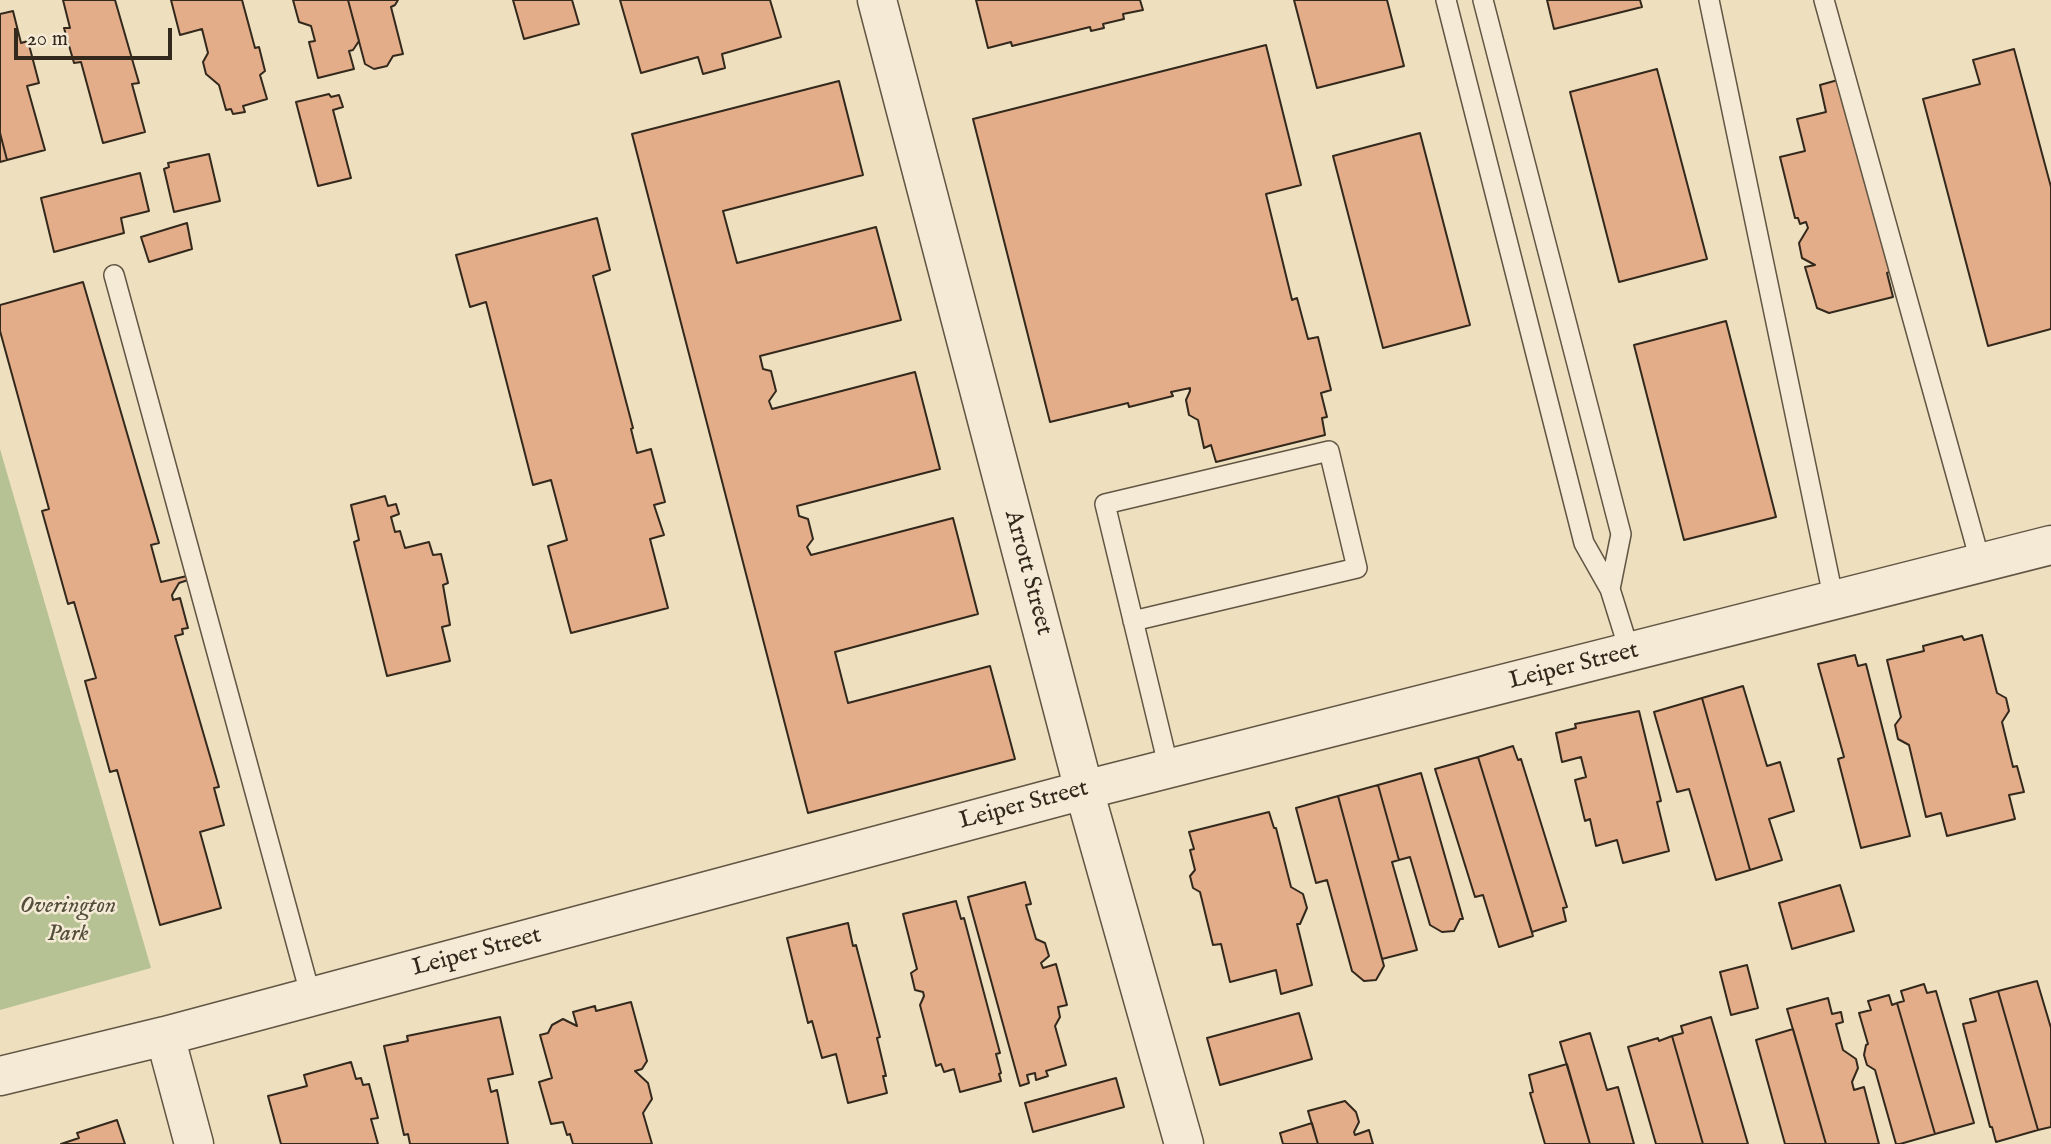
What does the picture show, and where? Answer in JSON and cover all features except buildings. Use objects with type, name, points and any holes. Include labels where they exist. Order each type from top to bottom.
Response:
[{"type":"street","name":"Arrott Street","points":[[877,0],[1084,790],[1184,1144]]},
{"type":"street","name":"Leiper Street","points":[[0,1076],[165,1036],[1084,790],[2051,545]]},
{"type":"street","points":[[165,1036],[194,1144]]},
{"type":"lane","points":[[1446,0],[1584,543],[1610,589],[1630,653]]},
{"type":"lane","points":[[1483,0],[1621,534],[1610,589]]},
{"type":"lane","points":[[1709,0],[1834,601]]},
{"type":"lane","points":[[1824,0],[1981,564]]},
{"type":"lane","points":[[114,275],[310,997]]},
{"type":"lane","points":[[1133,621],[1357,568],[1329,451],[1105,504],[1133,621],[1169,769]]},
{"type":"green space","name":"Overington Park","points":[[0,449],[151,968],[0,1010]]}]
